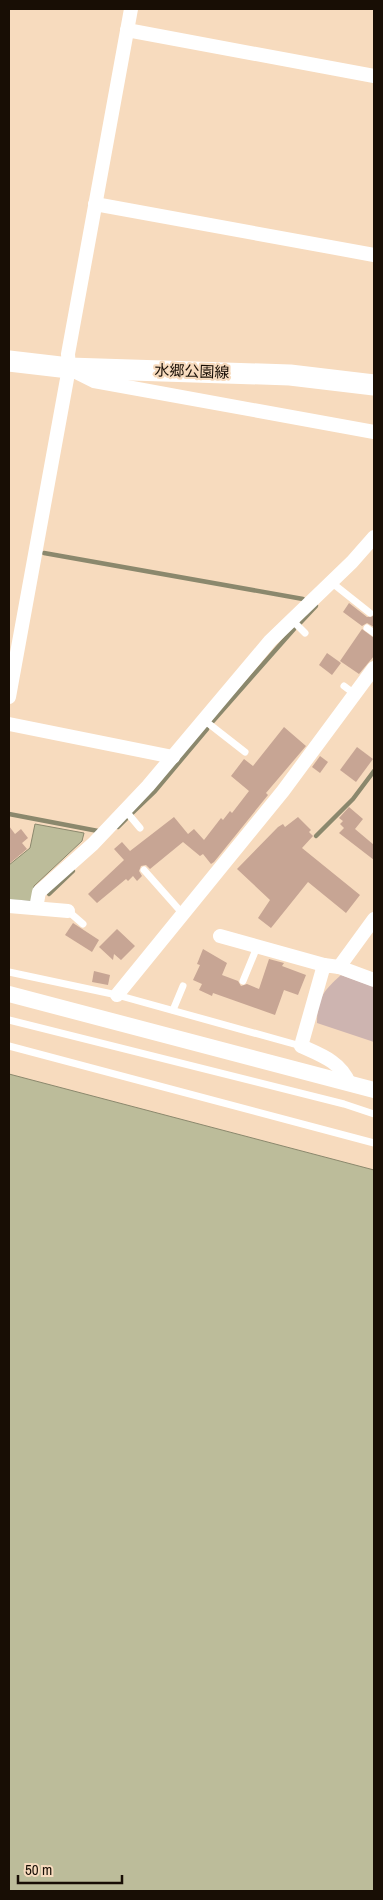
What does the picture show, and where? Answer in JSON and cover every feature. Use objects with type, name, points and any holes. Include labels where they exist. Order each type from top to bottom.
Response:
[{"type":"main road","name":"水郷公園線","points":[[9,361],[69,368],[290,375],[374,385]]},
{"type":"street","points":[[9,697],[69,368],[68,354],[131,9]]},
{"type":"street","points":[[128,30],[374,76]]},
{"type":"street","points":[[96,204],[374,255]]},
{"type":"street","points":[[69,368],[94,381],[374,432]]},
{"type":"street","points":[[36,908],[39,892],[92,844],[125,810],[173,757],[270,641],[374,537]]},
{"type":"street","points":[[117,995],[283,792],[374,668]]},
{"type":"street","points":[[9,724],[173,757]]},
{"type":"street","points":[[9,906],[68,910]]},
{"type":"street","points":[[339,967],[374,919]]},
{"type":"street","points":[[220,936],[324,965],[339,967],[374,980]]},
{"type":"street","points":[[324,965],[302,1046],[322,1055],[344,1071],[349,1082]]},
{"type":"street","points":[[9,994],[374,1090]]},
{"type":"lane","points":[[331,582],[370,613]]},
{"type":"lane","points":[[292,620],[305,632]]},
{"type":"lane","points":[[367,628],[374,633]]},
{"type":"lane","points":[[344,686],[356,695]]},
{"type":"lane","points":[[204,720],[245,752]]},
{"type":"lane","points":[[125,810],[140,828]]},
{"type":"lane","points":[[144,870],[183,914]]},
{"type":"lane","points":[[68,910],[83,924]]},
{"type":"lane","points":[[244,981],[257,947]]},
{"type":"lane","points":[[9,972],[117,995],[302,1046]]},
{"type":"lane","points":[[174,1010],[183,986]]},
{"type":"lane","points":[[9,1020],[344,1104],[374,1114]]},
{"type":"lane","points":[[9,1046],[374,1142]]},
{"type":"shaded area","points":[[35,824],[84,833],[82,841],[34,886],[33,901],[9,900],[9,865],[30,848]]},
{"type":"shaded area","points":[[341,975],[374,987],[374,1042],[317,1023],[318,1008],[322,996]]},
{"type":"shaded area","points":[[9,1074],[374,1170],[374,1891],[9,1891]]},
{"type":"building","points":[[349,603],[367,617],[374,616],[374,627],[367,623],[362,626],[343,612]]},
{"type":"building","points":[[362,629],[374,638],[374,656],[359,674],[340,661]]},
{"type":"building","points":[[327,653],[341,663],[332,675],[319,665]]},
{"type":"building","points":[[284,727],[306,746],[266,793],[268,795],[214,862],[211,864],[203,854],[200,856],[183,842],[150,869],[146,865],[141,866],[139,871],[142,876],[137,881],[133,876],[128,881],[126,879],[97,903],[88,894],[124,860],[114,849],[122,842],[130,851],[174,817],[188,834],[194,829],[204,840],[221,818],[223,820],[230,811],[232,813],[249,791],[231,776],[244,759],[253,766]]},
{"type":"building","points":[[357,747],[373,759],[356,782],[340,770]]},
{"type":"building","points":[[320,756],[328,762],[320,773],[312,767]]},
{"type":"building","points":[[349,807],[363,819],[355,829],[374,845],[374,860],[339,833],[344,828],[340,824],[343,821],[339,818]]},
{"type":"building","points":[[298,817],[311,830],[309,832],[313,836],[302,848],[360,895],[346,913],[308,882],[271,928],[258,918],[270,900],[237,869],[278,827],[283,824],[285,827]]},
{"type":"building","points":[[9,826],[15,834],[21,829],[28,838],[22,843],[27,849],[9,864]]},
{"type":"building","points":[[73,923],[99,940],[92,952],[65,935]]},
{"type":"building","points":[[117,929],[135,946],[121,960],[114,954],[113,960],[99,947]]},
{"type":"building","points":[[203,949],[227,963],[222,975],[238,981],[241,986],[247,984],[259,989],[269,959],[284,963],[282,966],[306,975],[298,995],[284,990],[275,1015],[213,993],[212,996],[199,990],[202,984],[193,980],[200,965],[197,964]]},
{"type":"building","points":[[94,971],[110,975],[108,985],[92,982]]},
{"type":"waterway","points":[[44,553],[303,599]]},
{"type":"waterway","points":[[300,623],[316,606]]},
{"type":"waterway","points":[[213,721],[294,629]]},
{"type":"waterway","points":[[132,813],[155,791],[207,729]]},
{"type":"waterway","points":[[316,836],[353,799],[374,771]]},
{"type":"waterway","points":[[9,814],[98,831]]},
{"type":"waterway","points":[[118,827],[126,819]]},
{"type":"waterway","points":[[49,894],[73,871]]}]
